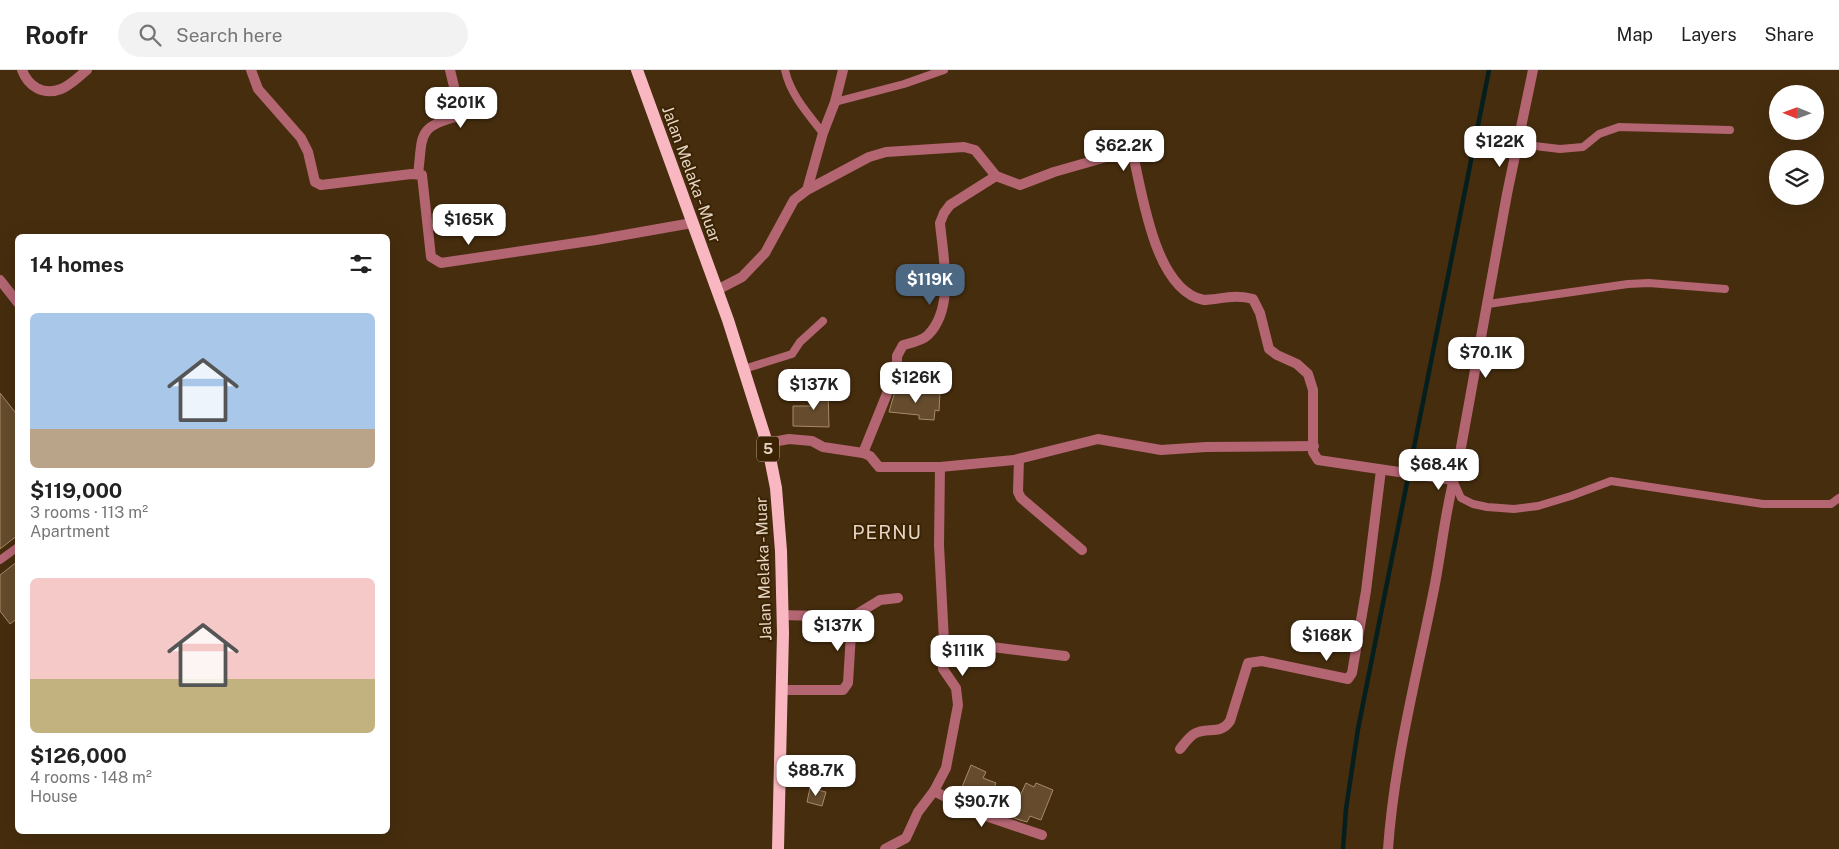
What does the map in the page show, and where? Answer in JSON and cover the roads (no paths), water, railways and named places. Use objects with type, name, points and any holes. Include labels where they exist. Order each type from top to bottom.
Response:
[{"type":"main road","name":"Jalan Melaka - Muar","points":[[637,70],[772,442],[781,551],[782,615],[778,849]]},
{"type":"street","points":[[22,70],[24,76],[33,87],[41,91],[59,90],[88,70]]},
{"type":"street","points":[[252,70],[258,88],[301,138],[308,152],[316,182],[322,185],[418,174],[422,176],[431,257],[441,263],[596,240],[692,223]]},
{"type":"street","points":[[418,174],[424,134],[430,125],[456,117],[458,103],[450,70]]},
{"type":"street","points":[[807,190],[823,133],[835,102],[843,70]]},
{"type":"street","points":[[1388,849],[1391,806],[1399,757],[1438,572],[1453,480],[1458,464],[1533,70]]},
{"type":"street","points":[[717,290],[742,277],[765,253],[794,200],[807,190],[869,156],[886,152],[964,147],[976,150],[996,176],[1020,185],[1054,172],[1124,152],[1130,154],[1134,159],[1154,242],[1170,276],[1186,291],[1204,300],[1243,296],[1253,299],[1260,313],[1270,349],[1277,355],[1297,364],[1308,374],[1313,390],[1313,452],[1318,460],[1453,480]]},
{"type":"street","points":[[863,453],[897,369],[898,356],[903,345],[919,341],[927,336],[944,305],[946,291],[940,223],[944,213],[950,205],[996,176]]},
{"type":"street","points":[[0,280],[15,299]]},
{"type":"street","points":[[772,442],[789,438],[812,441],[823,447],[863,453],[870,456],[879,467],[940,467],[1019,459],[1098,438],[1161,450],[1206,447],[1314,446]]},
{"type":"street","points":[[1019,459],[1018,492],[1021,498],[1082,550]]},
{"type":"street","points":[[885,849],[898,846],[906,838],[918,812],[934,791],[946,768],[958,705],[956,688],[943,669],[944,641],[939,545],[940,467]]},
{"type":"street","points":[[1180,748],[1197,732],[1220,730],[1226,727],[1230,721],[1248,663],[1262,661],[1348,679],[1352,673],[1366,591],[1381,470]]},
{"type":"street","points":[[782,615],[852,617],[880,600],[898,598]]},
{"type":"street","points":[[782,690],[843,690],[848,683],[852,617]]},
{"type":"street","points":[[944,641],[1065,656]]},
{"type":"street","points":[[934,791],[977,812],[1042,835]]},
{"type":"lane","points":[[785,70],[786,78],[800,103],[823,133]]},
{"type":"lane","points":[[835,102],[904,84],[944,70]]},
{"type":"lane","points":[[1518,144],[1560,149],[1583,146],[1599,134],[1619,127],[1730,130]]},
{"type":"lane","points":[[1488,304],[1628,284],[1649,283],[1725,289]]},
{"type":"lane","points":[[744,369],[792,354],[800,342],[823,322]]},
{"type":"lane","points":[[1453,480],[1461,498],[1473,504],[1514,509],[1538,506],[1611,481],[1763,504],[1835,505],[1839,498]]},
{"type":"lane","points":[[0,560],[15,549]]},
{"type":"waterway","points":[[1343,849],[1346,809],[1358,729],[1489,70]]},
{"type":"district","name":"PERNU","points":[[887,532]]}]
